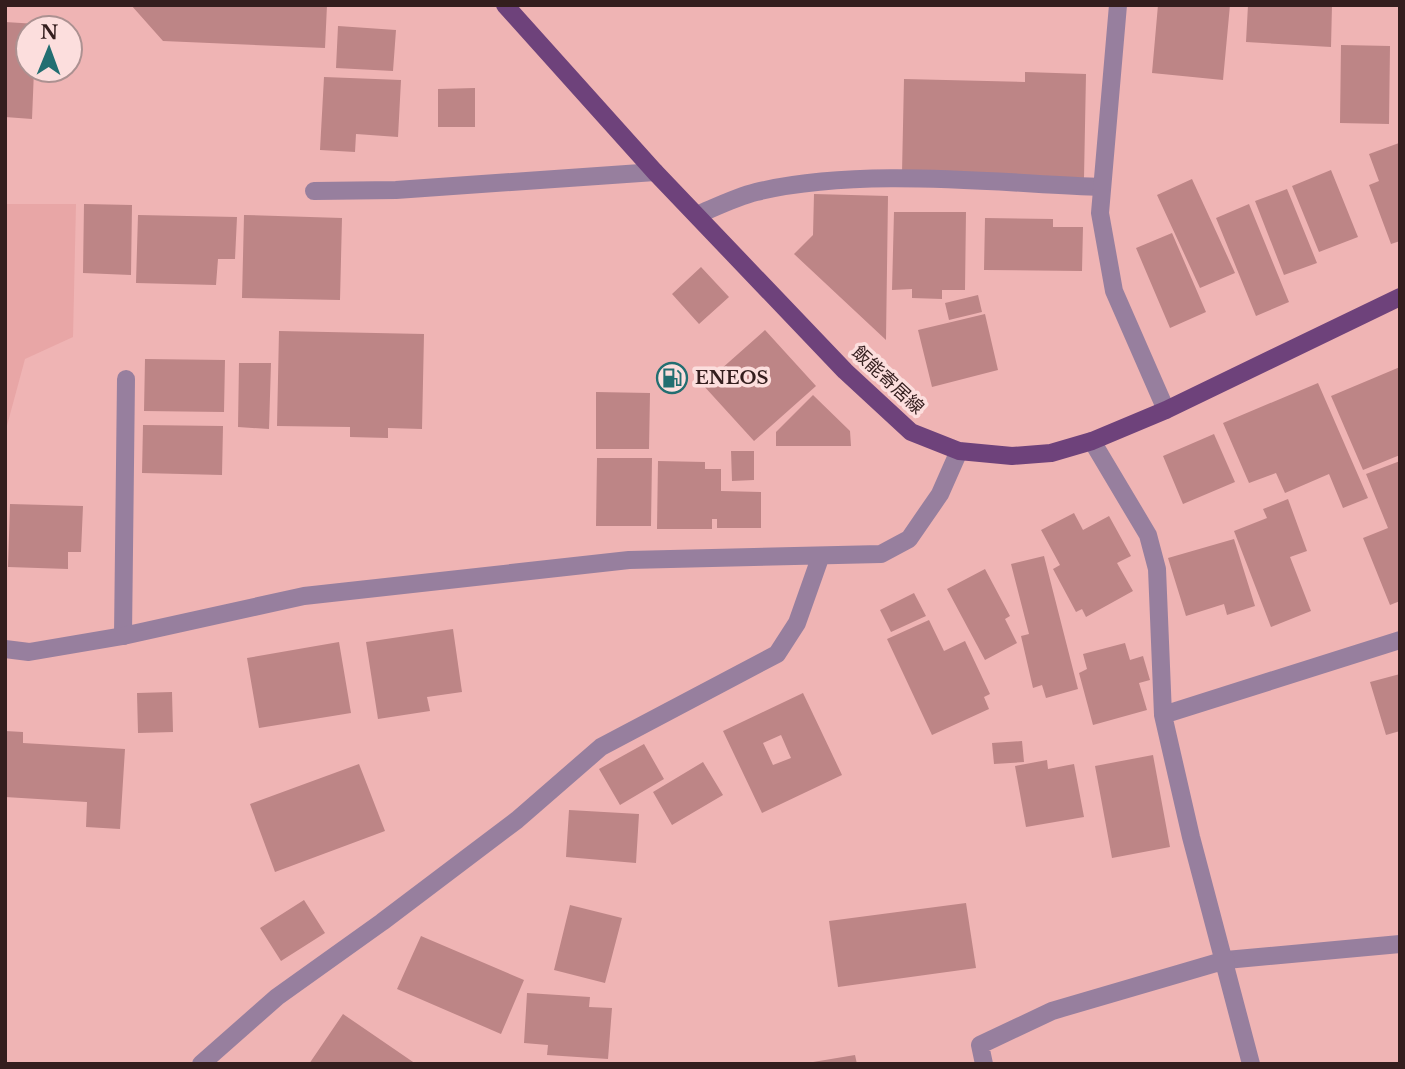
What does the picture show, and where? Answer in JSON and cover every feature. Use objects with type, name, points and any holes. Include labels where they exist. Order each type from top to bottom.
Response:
[{"type":"main road","name":"飯能寄居線","points":[[505,5],[655,172],[877,401],[911,432],[958,451],[1012,456],[1051,453],[1092,441],[1166,410],[1400,297]]},
{"type":"street","points":[[1118,5],[1100,213],[1114,291],[1166,410]]},
{"type":"street","points":[[314,191],[396,190],[655,172]]},
{"type":"street","points":[[696,215],[754,192],[818,181],[888,180],[1102,187]]},
{"type":"street","points":[[123,636],[126,379]]},
{"type":"street","points":[[1092,441],[1148,536],[1157,569],[1163,715],[1191,837],[1226,961],[1251,1064]]},
{"type":"street","points":[[5,649],[29,652],[123,636],[331,593],[628,560],[820,558],[881,554],[909,538],[940,494],[958,451]]},
{"type":"street","points":[[201,1064],[277,997],[517,820],[601,747],[777,654],[797,623],[820,558]]},
{"type":"street","points":[[1163,715],[1400,640]]},
{"type":"street","points":[[984,1064],[980,1045],[1052,1010],[1226,961],[1400,944]]},
{"type":"shaded area","points":[[5,204],[76,204],[73,337],[25,359],[5,433]]},
{"type":"building","points":[[131,5],[327,5],[325,48],[163,41]]},
{"type":"building","points":[[1158,5],[1230,5],[1223,80],[1152,73]]},
{"type":"building","points":[[1248,5],[1332,5],[1331,47],[1246,42]]},
{"type":"building","points":[[5,22],[14,23],[14,84],[33,84],[32,119],[5,117]]},
{"type":"building","points":[[338,26],[396,30],[393,71],[336,68]]},
{"type":"building","points":[[1341,45],[1390,46],[1389,124],[1340,123]]},
{"type":"building","points":[[1025,72],[1086,74],[1084,178],[902,173],[904,79],[1025,82]]},
{"type":"building","points":[[324,77],[401,80],[398,137],[356,134],[355,152],[320,150]]},
{"type":"building","points":[[475,88],[475,127],[438,127],[438,89]]},
{"type":"building","points":[[1399,143],[1400,241],[1391,244],[1369,185],[1379,181],[1369,154]]},
{"type":"building","points":[[1331,170],[1358,237],[1319,252],[1292,186]]},
{"type":"building","points":[[1192,179],[1235,273],[1200,288],[1157,195]]},
{"type":"building","points":[[1287,189],[1317,263],[1284,275],[1255,201]]},
{"type":"building","points":[[814,194],[888,196],[886,340],[794,254],[813,235]]},
{"type":"building","points":[[84,204],[132,205],[131,275],[83,273]]},
{"type":"building","points":[[1249,204],[1289,302],[1256,316],[1216,218]]},
{"type":"building","points":[[894,212],[966,212],[965,290],[942,290],[942,299],[912,298],[912,289],[892,290]]},
{"type":"building","points":[[138,215],[237,217],[235,259],[218,259],[216,285],[136,283]]},
{"type":"building","points":[[244,215],[342,218],[340,300],[242,298]]},
{"type":"building","points":[[985,218],[1053,219],[1053,227],[1083,227],[1082,271],[984,270]]},
{"type":"building","points":[[1172,233],[1206,312],[1170,328],[1136,248]]},
{"type":"building","points":[[701,267],[729,297],[699,324],[672,294]]},
{"type":"building","points":[[978,295],[982,312],[949,320],[945,303]]},
{"type":"building","points":[[985,314],[998,370],[932,387],[918,330]]},
{"type":"building","points":[[765,330],[816,386],[754,441],[703,385]]},
{"type":"building","points":[[279,331],[424,334],[422,429],[388,428],[388,438],[350,437],[350,427],[277,426]]},
{"type":"building","points":[[145,359],[225,360],[224,412],[144,411]]},
{"type":"building","points":[[239,363],[271,363],[269,429],[238,427]]},
{"type":"building","points":[[1400,367],[1400,455],[1363,470],[1331,396]]},
{"type":"building","points":[[1318,383],[1368,498],[1343,508],[1329,474],[1285,493],[1276,473],[1249,483],[1223,423]]},
{"type":"building","points":[[596,392],[650,393],[649,449],[596,449]]},
{"type":"building","points":[[813,395],[850,431],[851,446],[776,446],[776,432]]},
{"type":"building","points":[[143,425],[223,426],[222,475],[142,473]]},
{"type":"building","points":[[1214,434],[1235,482],[1183,504],[1163,456]]},
{"type":"building","points":[[731,451],[754,451],[754,480],[732,481]]},
{"type":"building","points":[[597,458],[652,458],[651,526],[596,526]]},
{"type":"building","points":[[658,461],[705,462],[705,469],[721,469],[721,491],[761,492],[761,528],[717,528],[717,519],[712,519],[712,529],[657,529]]},
{"type":"building","points":[[1400,461],[1400,601],[1390,605],[1363,538],[1388,528],[1366,474]]},
{"type":"building","points":[[1288,499],[1307,551],[1290,557],[1311,611],[1271,627],[1234,531],[1267,518],[1263,509]]},
{"type":"building","points":[[10,504],[83,506],[81,552],[68,552],[68,569],[8,567]]},
{"type":"building","points":[[1074,513],[1083,530],[1109,516],[1131,556],[1117,563],[1133,591],[1086,617],[1082,609],[1076,612],[1053,569],[1060,565],[1041,530]]},
{"type":"building","points":[[1234,539],[1255,606],[1227,615],[1224,604],[1186,616],[1168,558]]},
{"type":"building","points":[[1044,556],[1078,689],[1046,698],[1042,685],[1033,688],[1021,636],[1029,634],[1011,564]]},
{"type":"building","points":[[985,569],[1010,616],[1005,619],[1017,643],[985,660],[947,589]]},
{"type":"building","points":[[914,593],[926,616],[891,632],[880,610]]},
{"type":"building","points":[[929,620],[944,651],[965,641],[990,694],[984,697],[989,709],[932,735],[887,639]]},
{"type":"building","points":[[453,629],[462,692],[427,697],[430,711],[378,719],[366,642]]},
{"type":"building","points":[[339,642],[351,713],[259,728],[247,658]]},
{"type":"building","points":[[1125,643],[1130,660],[1143,656],[1150,680],[1139,683],[1147,710],[1093,725],[1079,673],[1087,669],[1083,654]]},
{"type":"building","points":[[1400,674],[1400,731],[1386,735],[1370,682]]},
{"type":"building","points":[[172,692],[173,732],[138,733],[137,693]]},
{"type":"building","points":[[803,693],[842,775],[762,813],[723,731]],"holes":[[[781,735],[791,758],[773,765],[763,743]]]},
{"type":"building","points":[[5,731],[23,732],[23,743],[125,749],[120,829],[86,827],[87,802],[5,797]]},
{"type":"building","points":[[1022,741],[1024,762],[994,764],[992,743]]},
{"type":"building","points":[[644,744],[664,779],[620,805],[599,769]]},
{"type":"building","points":[[1153,755],[1170,847],[1112,858],[1095,766]]},
{"type":"building","points":[[1047,760],[1048,769],[1074,764],[1084,817],[1026,827],[1015,766]]},
{"type":"building","points":[[703,762],[723,795],[672,825],[653,792]]},
{"type":"building","points":[[359,764],[385,831],[275,872],[250,804]]},
{"type":"building","points":[[569,810],[639,814],[636,863],[566,857]]},
{"type":"building","points":[[304,900],[325,933],[281,961],[260,928]]},
{"type":"building","points":[[966,903],[976,968],[838,987],[829,921]]},
{"type":"building","points":[[570,905],[622,918],[605,983],[554,970]]},
{"type":"building","points":[[421,936],[524,980],[501,1034],[397,989]]},
{"type":"building","points":[[527,993],[590,997],[589,1007],[612,1008],[608,1059],[547,1055],[548,1045],[524,1043]]},
{"type":"building","points":[[343,1014],[416,1064],[309,1064]]},
{"type":"building","points":[[855,1055],[857,1064],[813,1064],[813,1062]]},
{"type":"place","name":"ENEOS","points":[[672,378]]}]
